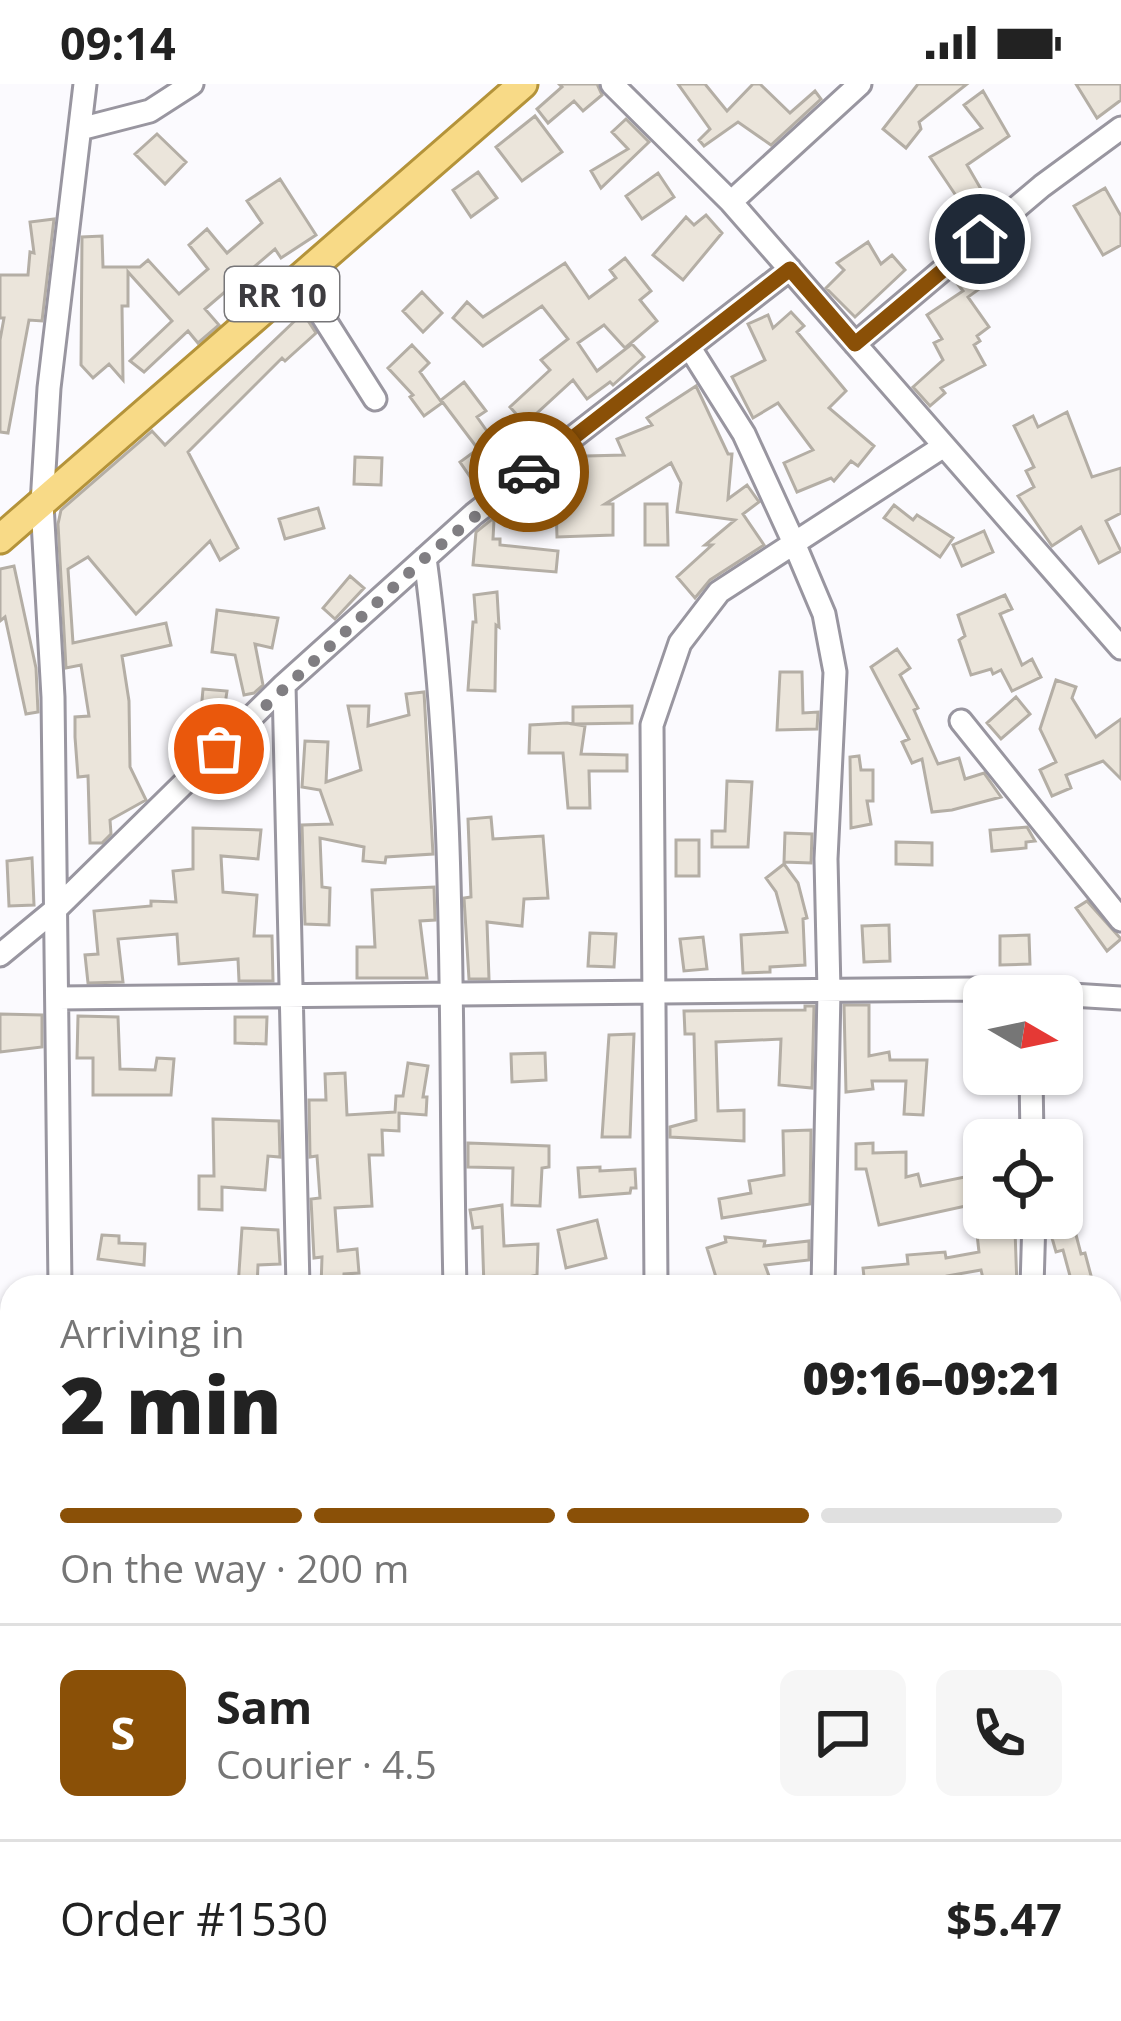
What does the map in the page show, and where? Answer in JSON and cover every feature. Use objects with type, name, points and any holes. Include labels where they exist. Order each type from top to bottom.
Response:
[{"type":"main road","name":"RR 10","points":[[0,539],[523,84]]},
{"type":"street","points":[[60,1275],[53,697],[42,504],[49,388],[85,84]]},
{"type":"street","points":[[80,129],[150,111],[192,84]]},
{"type":"street","points":[[612,84],[731,202],[1121,648]]},
{"type":"street","points":[[731,202],[860,84]]},
{"type":"street","points":[[855,344],[1042,186],[1121,128]]},
{"type":"street","points":[[0,955],[56,908],[284,686],[474,514],[790,269]]},
{"type":"street","points":[[299,280],[375,398]]},
{"type":"street","points":[[690,348],[745,434],[794,543],[824,614],[835,672],[826,859],[829,991],[823,1275]]},
{"type":"street","points":[[656,1275],[652,725],[680,643],[719,592],[944,446]]},
{"type":"street","points":[[425,558],[440,668],[454,994],[455,1275]]},
{"type":"street","points":[[284,686],[298,1275]]},
{"type":"street","points":[[961,721],[1121,920]]},
{"type":"street","points":[[58,998],[963,989]]},
{"type":"street","points":[[1083,997],[1121,998]]},
{"type":"street","points":[[1032,1275],[1033,1239]]},
{"type":"building","points":[[559,84],[597,84],[602,95],[583,111],[574,101],[548,123],[537,109],[562,87]]},
{"type":"building","points":[[678,84],[705,84],[727,111],[753,84],[760,84],[790,113],[815,91],[821,99],[771,145],[738,122],[704,146],[699,140],[710,129]]},
{"type":"building","points":[[918,84],[967,84],[919,122],[921,129],[906,148],[883,129]]},
{"type":"building","points":[[1076,84],[1121,84],[1121,100],[1097,118]]},
{"type":"building","points":[[983,91],[1009,136],[967,165],[985,196],[965,209],[930,157],[982,128],[964,105]]},
{"type":"building","points":[[535,116],[562,152],[522,181],[496,147]]},
{"type":"building","points":[[626,119],[649,142],[601,188],[591,171],[628,149],[612,132]]},
{"type":"building","points":[[157,134],[186,162],[165,184],[135,154]]},
{"type":"building","points":[[478,172],[497,198],[471,217],[453,190]]},
{"type":"building","points":[[658,173],[674,197],[642,219],[626,196]]},
{"type":"building","points":[[280,179],[316,235],[281,258],[275,249],[205,309],[219,325],[198,343],[188,331],[144,372],[130,361],[172,321],[128,272],[128,306],[122,306],[123,380],[109,364],[93,378],[81,365],[82,237],[102,236],[103,267],[140,267],[148,260],[179,294],[208,269],[189,245],[207,229],[227,253],[262,223],[247,201]]},
{"type":"building","points":[[1105,188],[1121,216],[1121,245],[1103,255],[1074,206]]},
{"type":"building","points":[[706,215],[722,233],[683,280],[653,255],[686,217],[694,225]]},
{"type":"building","points":[[54,219],[42,321],[29,320],[8,433],[0,432],[4,318],[0,318],[0,275],[28,275],[30,252],[34,253],[30,222]]},
{"type":"building","points":[[868,242],[881,264],[892,255],[905,270],[855,317],[826,288],[844,270],[837,263]]},
{"type":"building","points":[[625,258],[651,291],[640,300],[657,321],[625,348],[604,325],[578,343],[597,371],[632,344],[644,357],[613,385],[610,382],[587,399],[573,380],[525,424],[510,407],[550,370],[541,360],[568,339],[542,306],[483,346],[453,318],[467,302],[483,317],[565,263],[589,298],[616,278],[610,270]]},
{"type":"building","points":[[971,271],[982,287],[968,297],[989,327],[974,345],[985,365],[941,388],[945,393],[930,406],[913,387],[943,360],[934,343],[942,339],[927,315],[963,291],[956,282]]},
{"type":"building","points":[[422,292],[442,313],[423,332],[403,311]]},
{"type":"building","points":[[791,312],[804,326],[797,332],[846,391],[829,408],[874,446],[858,466],[851,461],[834,481],[831,478],[797,492],[784,463],[813,450],[778,403],[753,418],[732,377],[765,360],[748,324],[768,315],[773,328]]},
{"type":"building","points":[[303,313],[316,333],[285,361],[282,358],[188,452],[238,548],[220,560],[210,541],[136,614],[88,557],[68,569],[73,643],[166,623],[171,645],[122,656],[129,701],[130,767],[146,800],[110,820],[111,834],[102,843],[90,843],[88,776],[78,777],[75,737],[75,717],[89,716],[81,665],[66,668],[61,510],[152,431],[165,445]]},
{"type":"building","points":[[412,345],[429,363],[420,372],[442,403],[424,416],[413,395],[388,368]]},
{"type":"building","points":[[464,382],[486,411],[477,417],[508,461],[475,484],[460,462],[478,449],[441,400]]},
{"type":"building","points":[[696,386],[732,454],[728,499],[747,485],[759,502],[743,514],[764,545],[710,580],[695,598],[677,577],[735,520],[677,512],[681,483],[671,463],[605,504],[613,504],[613,535],[557,537],[556,505],[542,505],[545,478],[586,479],[586,456],[624,455],[617,439],[652,425],[647,418]]},
{"type":"building","points":[[1067,412],[1092,477],[1121,468],[1121,513],[1106,521],[1121,551],[1099,563],[1081,527],[1052,546],[1018,496],[1034,487],[1026,471],[1034,467],[1014,426],[1033,416],[1038,427]]},
{"type":"building","points":[[355,457],[382,458],[381,485],[354,484]]},
{"type":"building","points":[[645,504],[667,504],[668,545],[645,545]]},
{"type":"building","points":[[894,505],[913,520],[917,515],[953,538],[940,557],[884,518]]},
{"type":"building","points":[[318,508],[324,528],[285,539],[279,519]]},
{"type":"building","points":[[491,520],[493,539],[500,539],[500,545],[558,551],[556,572],[473,565],[476,532]]},
{"type":"building","points":[[984,531],[993,552],[962,566],[953,545]]},
{"type":"building","points":[[14,566],[36,668],[38,712],[26,714],[5,617],[0,621],[0,569]]},
{"type":"building","points":[[350,576],[364,588],[335,619],[323,608]]},
{"type":"building","points":[[497,592],[495,691],[468,690],[476,622],[474,595]]},
{"type":"building","points":[[1005,595],[1012,609],[1000,614],[1022,665],[1032,659],[1041,677],[1012,691],[1001,670],[971,675],[959,640],[965,636],[958,615]]},
{"type":"building","points":[[217,610],[278,618],[272,648],[255,644],[263,685],[254,693],[244,695],[235,655],[212,652]]},
{"type":"building","points":[[897,649],[910,668],[900,675],[938,764],[959,758],[965,779],[984,773],[1001,797],[932,812],[922,759],[912,763],[902,742],[909,739],[871,667]]},
{"type":"building","points":[[780,672],[802,672],[803,713],[818,712],[817,729],[777,730]]},
{"type":"building","points":[[1056,680],[1076,687],[1072,698],[1096,737],[1121,719],[1121,779],[1103,761],[1066,775],[1071,788],[1052,796],[1040,770],[1056,762],[1040,729]]},
{"type":"building","points":[[203,689],[227,691],[222,725],[200,723]]},
{"type":"building","points":[[424,692],[433,854],[386,857],[385,863],[363,861],[364,847],[320,838],[322,887],[330,888],[329,925],[305,924],[302,825],[332,824],[320,790],[302,787],[305,741],[328,742],[326,782],[361,770],[348,706],[369,706],[368,726],[409,715],[406,694]]},
{"type":"building","points":[[1016,697],[1030,714],[1001,739],[987,723]]},
{"type":"building","points":[[632,706],[632,723],[573,724],[573,707]]},
{"type":"building","points":[[530,725],[585,726],[581,754],[627,755],[627,771],[589,771],[590,808],[568,808],[563,753],[529,753]]},
{"type":"building","points":[[859,756],[861,770],[873,770],[873,801],[867,801],[871,824],[851,828],[850,757]]},
{"type":"building","points":[[727,781],[752,782],[748,847],[712,847],[712,831],[725,831]]},
{"type":"building","points":[[491,817],[493,839],[543,836],[548,898],[524,899],[522,926],[487,922],[489,979],[469,979],[464,898],[471,897],[468,819]]},
{"type":"building","points":[[1027,827],[1035,841],[1026,842],[1026,848],[992,851],[990,830]]},
{"type":"building","points":[[193,828],[261,830],[258,859],[221,856],[223,892],[257,895],[254,936],[272,936],[273,981],[239,981],[238,959],[179,964],[177,934],[118,939],[123,982],[88,983],[85,955],[98,954],[94,911],[151,906],[151,901],[176,902],[173,871],[193,869]]},
{"type":"building","points":[[785,833],[812,834],[811,863],[784,862]]},
{"type":"building","points":[[676,840],[699,840],[699,876],[676,876]]},
{"type":"building","points":[[896,842],[932,843],[932,865],[896,864]]},
{"type":"building","points":[[32,858],[34,905],[9,906],[7,861]]},
{"type":"building","points":[[784,864],[798,883],[807,918],[803,919],[805,965],[743,973],[741,935],[787,932],[776,892],[766,878]]},
{"type":"building","points":[[434,887],[435,920],[420,921],[427,978],[357,978],[357,947],[375,947],[372,890]]},
{"type":"building","points":[[1087,901],[1121,939],[1107,951],[1076,908]]},
{"type":"building","points":[[889,925],[890,961],[864,962],[862,926]]},
{"type":"building","points":[[590,933],[616,934],[614,967],[588,966]]},
{"type":"building","points":[[1029,935],[1030,964],[1000,965],[1000,936]]},
{"type":"building","points":[[703,937],[707,969],[684,971],[680,939]]},
{"type":"building","points":[[844,1005],[869,1005],[869,1056],[889,1052],[890,1060],[927,1060],[923,1115],[904,1114],[906,1081],[872,1081],[873,1089],[846,1092]]},
{"type":"building","points":[[805,1006],[814,1006],[812,1088],[779,1085],[781,1039],[716,1042],[718,1111],[744,1110],[744,1141],[670,1137],[670,1127],[696,1120],[694,1034],[685,1034],[684,1011],[805,1010]]},
{"type":"building","points":[[0,1014],[42,1015],[42,1047],[0,1052]]},
{"type":"building","points":[[78,1016],[118,1017],[120,1069],[155,1070],[157,1058],[174,1059],[171,1095],[93,1095],[93,1058],[77,1058]]},
{"type":"building","points":[[235,1017],[267,1017],[266,1044],[235,1043]]},
{"type":"building","points":[[634,1034],[630,1137],[602,1137],[609,1035]]},
{"type":"building","points":[[545,1053],[546,1080],[512,1082],[511,1054]]},
{"type":"building","points":[[408,1063],[428,1066],[423,1097],[427,1097],[426,1115],[399,1113],[399,1131],[382,1130],[383,1155],[369,1155],[372,1206],[335,1208],[338,1251],[357,1249],[359,1273],[321,1275],[322,1257],[314,1258],[311,1199],[320,1198],[317,1156],[310,1157],[309,1100],[326,1100],[325,1074],[345,1073],[347,1115],[395,1112],[396,1096],[403,1096]]},
{"type":"building","points":[[213,1119],[279,1121],[280,1157],[268,1156],[265,1190],[222,1187],[222,1210],[199,1209],[199,1176],[214,1176]]},
{"type":"building","points":[[811,1130],[810,1204],[722,1218],[719,1199],[751,1193],[749,1181],[784,1175],[783,1131]]},
{"type":"building","points":[[468,1143],[549,1146],[549,1167],[542,1168],[540,1206],[512,1205],[513,1168],[468,1167]]},
{"type":"building","points":[[873,1143],[873,1153],[906,1152],[906,1177],[918,1174],[921,1186],[963,1177],[963,1207],[879,1225],[866,1169],[856,1169],[856,1144]]},
{"type":"building","points":[[600,1167],[600,1171],[635,1169],[636,1188],[630,1193],[580,1197],[578,1168]]},
{"type":"building","points":[[502,1205],[504,1246],[538,1244],[537,1275],[484,1275],[482,1227],[473,1228],[470,1210]]},
{"type":"building","points":[[597,1220],[606,1258],[566,1268],[558,1230]]},
{"type":"building","points":[[242,1228],[278,1230],[280,1264],[258,1265],[258,1275],[239,1275]]},
{"type":"building","points":[[102,1235],[119,1236],[119,1243],[145,1244],[144,1265],[98,1259]]},
{"type":"building","points":[[725,1237],[765,1241],[764,1246],[809,1241],[809,1260],[765,1265],[769,1275],[715,1275],[707,1248],[726,1242]]},
{"type":"building","points":[[978,1239],[1015,1239],[1017,1275],[982,1275],[981,1270],[953,1275],[864,1275],[863,1268],[908,1264],[907,1255],[945,1252],[946,1258],[979,1252]]},
{"type":"building","points":[[1052,1239],[1077,1239],[1091,1275],[1070,1275],[1063,1250],[1056,1252]]},
{"type":"way so far","points":[[219,749],[474,514],[529,472]]},
{"type":"route","points":[[529,472],[790,269],[855,344],[980,239]]}]
